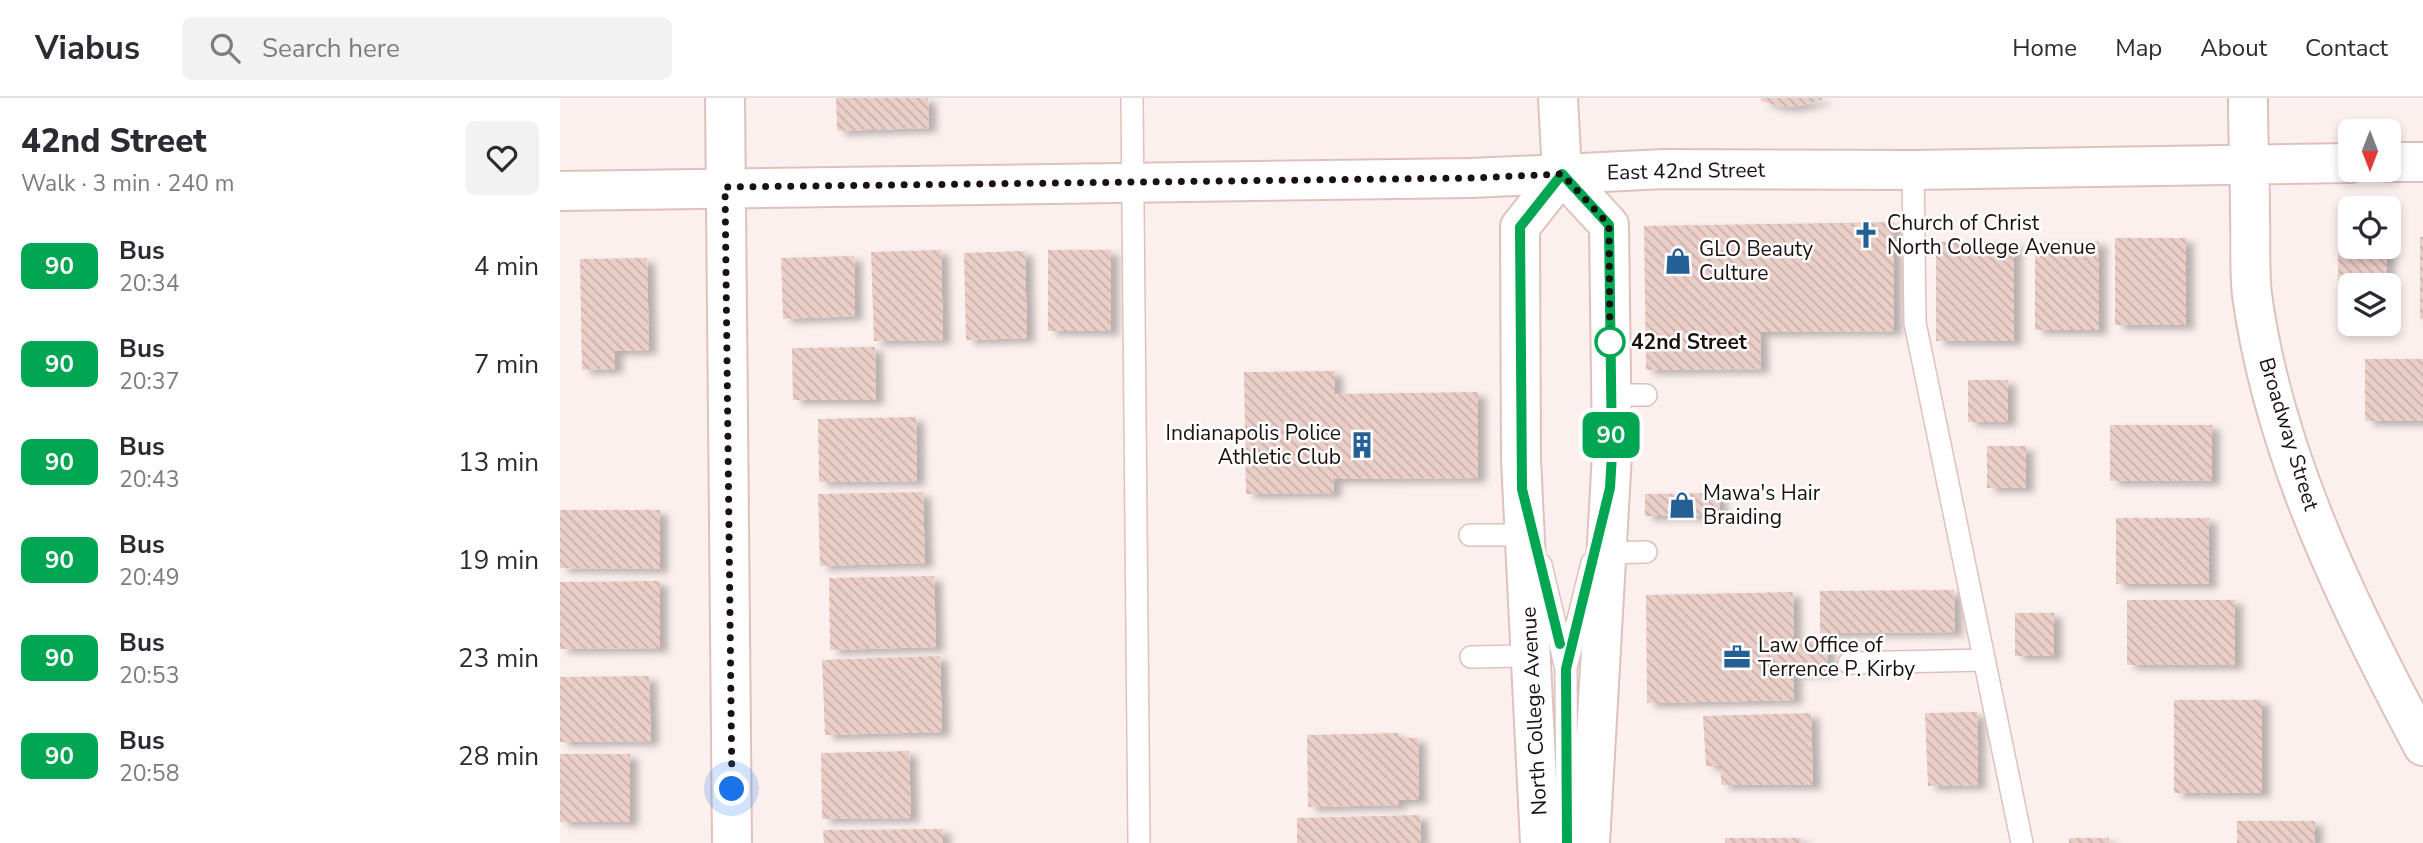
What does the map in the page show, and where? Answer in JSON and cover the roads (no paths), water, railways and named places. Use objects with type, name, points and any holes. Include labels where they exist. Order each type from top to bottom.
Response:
[{"type":"street","points":[[725,98],[732,843]]},
{"type":"street","points":[[1558,98],[1562,174],[1609,225],[1628,395],[1610,488],[1590,843]]},
{"type":"street","name":"Broadway Street","points":[[2248,98],[2252,291],[2268,373],[2285,435],[2328,555],[2372,650],[2423,746]]},
{"type":"street","points":[[2401,162],[2423,162]]},
{"type":"street","name":"East 42nd Street","points":[[560,191],[1471,178],[1664,169],[1913,170],[2338,163]]},
{"type":"street","name":"North College Avenue","points":[[1540,843],[1522,489],[1520,227],[1562,174]]},
{"type":"lane","points":[[1132,98],[1139,843]]},
{"type":"lane","points":[[1913,170],[1915,323],[2022,843]]},
{"type":"lane","points":[[1566,669],[1610,488]]},
{"type":"lane","points":[[1522,489],[1566,669]]},
{"type":"lane","points":[[1470,535],[1524,534]]},
{"type":"lane","points":[[1606,553],[1646,552]]},
{"type":"lane","points":[[1471,657],[1531,656]]},
{"type":"lane","points":[[1849,663],[1984,660]]},
{"type":"lane","name":"North College Avenue","points":[[1566,669],[1567,843]]},
{"type":"place","name":"Church of Christ North College Avenue","points":[[1866,235]]},
{"type":"place","name":"GLO Beauty Culture","points":[[1678,261]]},
{"type":"place","name":"42nd Street","points":[[1610,342]]},
{"type":"place","name":"Indianapolis Police Athletic Club","points":[[1362,445]]},
{"type":"place","name":"Mawa's Hair Braiding","points":[[1682,505]]},
{"type":"place","name":"Law Office of Terrence P. Kirby","points":[[1737,657]]}]
